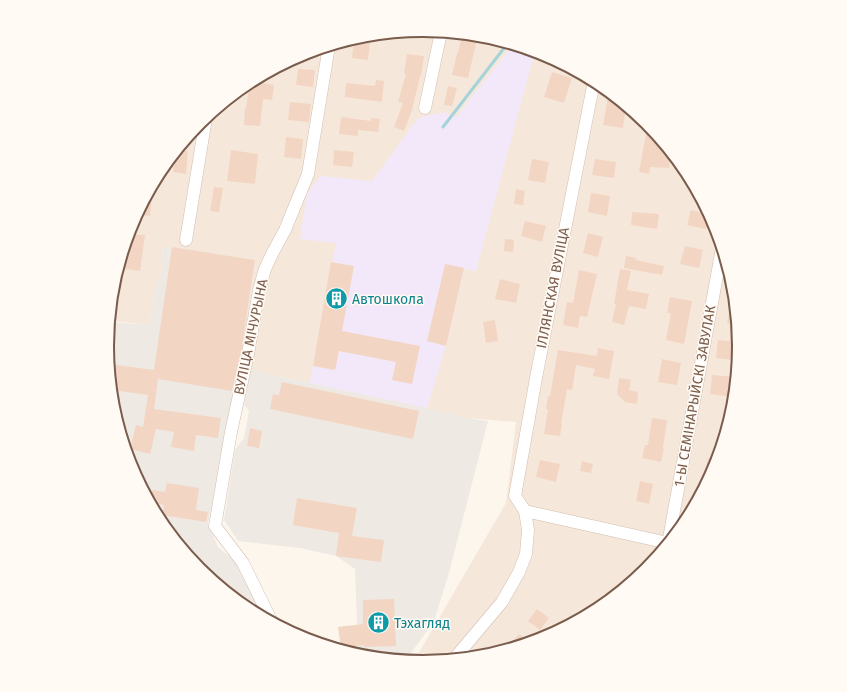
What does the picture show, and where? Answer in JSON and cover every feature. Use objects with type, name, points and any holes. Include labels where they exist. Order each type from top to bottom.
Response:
[{"type":"street","points":[[425,108],[440,38]]},
{"type":"street","name":"ВУЛІЦА МІЧУРЫНА","points":[[268,613],[243,563],[216,526],[231,432],[260,290],[265,269],[285,230],[308,174],[328,52]]},
{"type":"street","name":"ІЛЛЯНСКАЯ ВУЛІЦА","points":[[525,511],[515,496],[536,378],[593,87]]},
{"type":"street","points":[[186,240],[204,129]]},
{"type":"street","name":"1-Ы СЕМІНАРЫЙСКІ ЗАВУЛАК","points":[[670,533],[720,259]]},
{"type":"street","points":[[460,652],[502,602],[519,572],[526,554],[528,530],[525,511],[663,542]]},
{"type":"shaded area","points":[[424,37],[444,38],[484,43],[523,53],[560,69],[578,78],[612,101],[656,142],[680,174],[701,209],[716,247],[727,286],[730,306],[732,326],[732,366],[727,406],[722,426],[701,483],[669,534],[656,550],[627,578],[612,591],[578,614],[523,639],[484,649],[464,652],[418,655],[506,503],[516,422],[467,418],[251,370],[235,391],[255,260],[163,246],[161,272],[154,291],[150,325],[115,322],[120,286],[125,266],[138,228],[156,191],[178,158],[205,128],[235,101],[269,78],[324,53],[363,43],[383,40]]},
{"type":"shaded area","points":[[509,50],[533,57],[476,271],[464,269],[446,346],[427,408],[309,383],[336,243],[300,239],[307,194],[321,176],[372,181],[418,118],[444,112],[456,117]]},
{"type":"shaded area","points":[[163,246],[255,260],[235,391],[208,524],[218,547],[236,562],[259,608],[235,591],[220,578],[191,550],[178,534],[146,483],[125,426],[120,406],[115,366],[115,322],[150,325],[154,291],[161,272]]},
{"type":"shaded area","points":[[251,370],[467,418],[488,421],[449,573],[434,621],[410,654],[358,648],[355,569],[336,556],[300,548],[238,541],[224,520],[235,450],[244,438],[249,411],[244,405]]},
{"type":"building","points":[[459,40],[476,42],[468,78],[452,75],[461,40]]},
{"type":"building","points":[[370,42],[368,60],[352,58],[353,46]]},
{"type":"building","points":[[407,54],[424,56],[421,76],[412,110],[404,131],[394,127],[403,103],[398,102],[406,74],[404,73]]},
{"type":"building","points":[[298,69],[315,70],[313,87],[296,85]]},
{"type":"building","points":[[552,72],[572,78],[564,103],[544,97]]},
{"type":"building","points":[[376,80],[384,81],[382,102],[345,97],[346,83],[375,86]]},
{"type":"building","points":[[262,83],[274,85],[272,100],[263,99],[260,126],[244,125],[245,107],[246,108],[249,91]]},
{"type":"building","points":[[448,86],[457,88],[452,106],[444,105]]},
{"type":"building","points":[[608,98],[625,112],[623,128],[603,125]]},
{"type":"building","points":[[290,102],[311,104],[309,122],[288,120]]},
{"type":"building","points":[[341,117],[371,121],[371,118],[380,119],[378,132],[358,130],[358,136],[339,134]]},
{"type":"building","points":[[646,132],[670,159],[669,168],[650,167],[649,174],[639,172]]},
{"type":"building","points":[[286,137],[303,139],[301,159],[284,157]]},
{"type":"building","points":[[231,150],[258,154],[255,184],[227,181]]},
{"type":"building","points":[[334,150],[354,152],[352,167],[333,165]]},
{"type":"building","points":[[184,151],[188,151],[186,174],[173,172],[174,164],[178,158]]},
{"type":"building","points":[[532,159],[549,162],[545,183],[528,180]]},
{"type":"building","points":[[595,159],[616,162],[614,178],[592,175]]},
{"type":"building","points":[[214,187],[223,188],[219,212],[210,211]]},
{"type":"building","points":[[516,189],[525,191],[523,205],[514,204]]},
{"type":"building","points":[[591,193],[610,196],[607,216],[588,212]]},
{"type":"building","points":[[152,199],[150,216],[143,215]]},
{"type":"building","points":[[691,210],[703,213],[707,224],[706,229],[687,225]]},
{"type":"building","points":[[632,212],[659,214],[657,229],[631,225]]},
{"type":"building","points":[[525,221],[546,226],[542,242],[521,236]]},
{"type":"building","points":[[588,233],[603,237],[598,257],[583,253]]},
{"type":"building","points":[[136,234],[145,235],[140,271],[125,269]]},
{"type":"building","points":[[505,239],[514,240],[513,252],[504,251]]},
{"type":"building","points":[[685,246],[703,250],[699,268],[680,264]]},
{"type":"building","points":[[172,247],[255,260],[241,353],[232,391],[158,379],[154,409],[221,418],[218,438],[196,435],[194,451],[171,447],[174,432],[156,429],[150,454],[133,450],[131,445],[136,425],[143,427],[148,395],[118,391],[115,365],[154,370]]},
{"type":"building","points":[[626,256],[636,258],[636,260],[664,266],[662,275],[624,268]]},
{"type":"building","points":[[331,262],[354,266],[342,331],[420,346],[412,384],[392,380],[396,362],[339,351],[335,370],[313,366]]},
{"type":"building","points":[[445,264],[464,268],[446,346],[427,341]]},
{"type":"building","points":[[620,269],[631,271],[627,290],[649,294],[646,309],[629,306],[624,325],[612,322],[616,304],[614,304]]},
{"type":"building","points":[[579,270],[597,274],[587,317],[580,316],[578,328],[563,325],[567,302],[573,303]]},
{"type":"building","points":[[500,279],[520,284],[516,303],[495,299]]},
{"type":"building","points":[[670,297],[692,301],[684,344],[666,340],[671,313],[667,313]]},
{"type":"building","points":[[730,309],[732,324],[727,323]]},
{"type":"building","points":[[495,320],[498,341],[486,343],[483,322]]},
{"type":"building","points":[[718,340],[732,342],[732,360],[716,358]]},
{"type":"building","points":[[598,348],[614,351],[609,379],[593,376],[595,369],[576,365],[572,390],[567,389],[560,436],[544,434],[548,410],[546,409],[548,396],[550,396],[558,350],[597,356]]},
{"type":"building","points":[[662,359],[681,363],[677,385],[658,382]]},
{"type":"building","points":[[712,375],[731,377],[728,397],[710,394]]},
{"type":"building","points":[[619,378],[631,380],[629,390],[638,392],[637,404],[625,402],[617,394]]},
{"type":"building","points":[[282,382],[419,411],[413,439],[270,409],[273,394],[279,395]]},
{"type":"building","points":[[652,418],[667,420],[661,462],[642,458],[645,445],[648,445]]},
{"type":"building","points":[[250,428],[262,431],[259,448],[247,446]]},
{"type":"building","points":[[708,458],[711,459],[709,464],[705,474]]},
{"type":"building","points":[[540,460],[560,464],[556,482],[536,477]]},
{"type":"building","points":[[582,461],[593,464],[591,473],[580,471]]},
{"type":"building","points":[[640,481],[653,484],[649,504],[636,501]]},
{"type":"building","points":[[167,483],[199,488],[196,510],[208,512],[206,522],[166,516],[163,511],[164,505],[159,504],[152,492],[152,490],[165,492]]},
{"type":"building","points":[[297,498],[357,508],[352,536],[384,540],[381,562],[336,556],[339,533],[293,525]]},
{"type":"building","name":"Тэхагляд","points":[[394,599],[396,646],[364,647],[364,645],[353,646],[340,643],[338,627],[363,624],[363,600]]},
{"type":"building","points":[[537,609],[549,618],[540,630],[528,621]]},
{"type":"building","points":[[519,634],[525,638],[523,639],[512,642]]},
{"type":"waterway","points":[[443,127],[504,48]]},
{"type":"place","name":"Автошкола","points":[[336,299]]},
{"type":"place","name":"Тэхагляд","points":[[379,623]]}]
